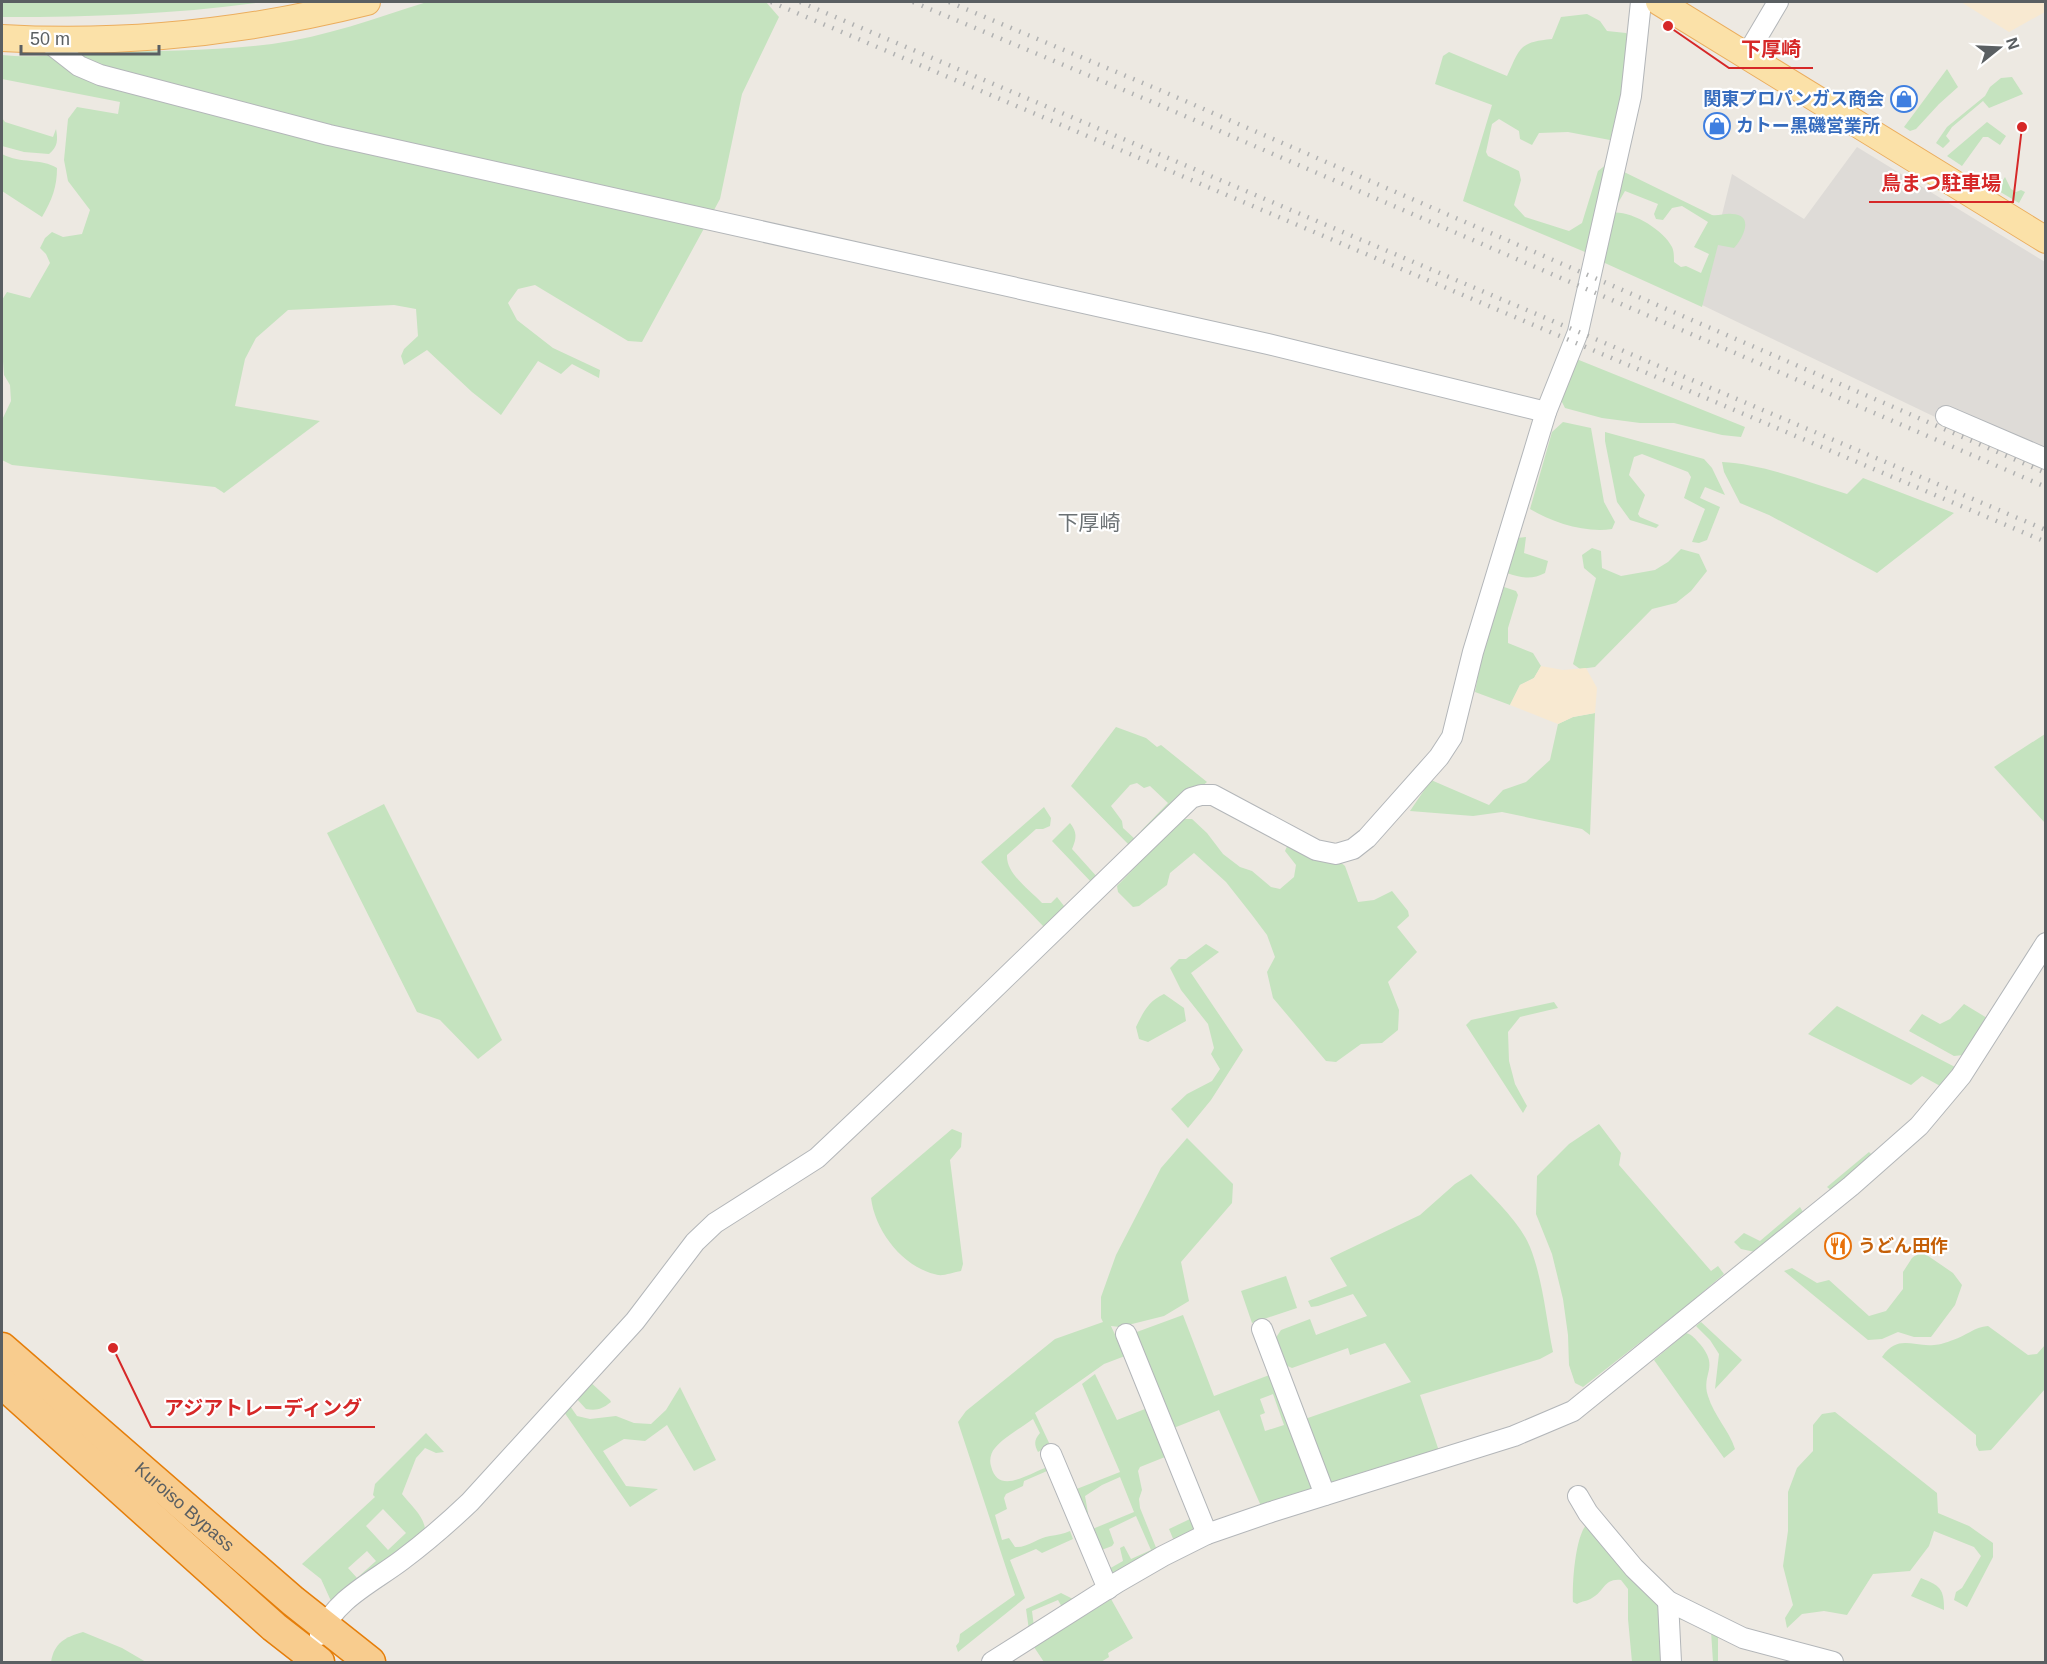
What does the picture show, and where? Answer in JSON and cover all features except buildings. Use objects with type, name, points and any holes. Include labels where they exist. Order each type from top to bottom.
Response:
[{"type":"highway","name":"Kuroiso Bypass","points":[[2,1348],[284,1593],[370,1662]]},
{"type":"highway","name":"Kuroiso Bypass","points":[[2,1383],[313,1661]]},
{"type":"main road","points":[[2,38],[47,41],[115,40],[216,32],[322,13],[367,2]]},
{"type":"main road","points":[[1659,2],[2046,240]]},
{"type":"street","points":[[313,1661],[324,1625],[340,1604],[433,1536],[470,1502],[635,1321],[695,1242],[715,1223],[817,1158],[1191,798],[1213,795],[1316,850],[1336,854],[1353,849],[1367,838],[1434,764],[1452,737],[1473,652],[1546,412],[1578,332],[1631,96],[1641,2]]},
{"type":"street","points":[[1746,56],[1778,2]]},
{"type":"street","points":[[47,41],[79,66],[100,75],[329,135],[1256,342],[1546,412]]},
{"type":"street","points":[[1946,416],[2046,459]]},
{"type":"street","points":[[992,1662],[1163,1556],[1208,1534],[1514,1436],[1573,1411],[1851,1186],[1919,1126],[1961,1076],[2046,943]]},
{"type":"street","points":[[1262,1329],[1325,1495]]},
{"type":"street","points":[[1126,1334],[1208,1534]]},
{"type":"street","points":[[1051,1454],[1108,1589]]},
{"type":"street","points":[[1578,1496],[1588,1513],[1634,1568],[1668,1601],[1743,1638],[1833,1662]]},
{"type":"street","points":[[1668,1601],[1671,1662]]},
{"type":"shaded area","points":[[1857,147],[2045,262],[2045,452],[1942,406],[1935,417],[1700,304],[1732,174],[1804,219]]},
{"type":"green space","points":[[2,2],[263,2],[135,14],[2,17]]},
{"type":"green space","points":[[427,2],[766,2],[779,17],[742,94],[720,199],[642,342],[628,341],[535,285],[518,289],[508,303],[517,320],[553,348],[600,370],[599,378],[572,364],[561,374],[538,361],[501,415],[472,392],[427,350],[404,365],[401,356],[404,349],[418,336],[416,309],[394,305],[288,310],[256,338],[245,359],[235,406],[320,421],[224,493],[215,487],[12,465],[2,460],[2,420],[11,401],[10,385],[4,375],[2,300],[7,292],[30,298],[50,263],[40,248],[45,238],[52,232],[63,237],[82,234],[90,210],[68,181],[64,160],[68,119],[77,107],[118,114],[120,102],[2,79],[2,55],[40,56],[230,48],[272,44],[331,32]]},
{"type":"green space","points":[[1587,14],[1600,21],[1607,31],[1626,33],[1632,38],[1633,46],[1610,140],[1568,132],[1539,133],[1532,145],[1520,139],[1519,131],[1499,119],[1492,124],[1486,152],[1488,156],[1519,171],[1521,180],[1514,205],[1525,217],[1569,231],[1582,223],[1598,171],[1607,164],[1585,252],[1463,201],[1492,105],[1435,84],[1443,56],[1449,52],[1507,76],[1522,48],[1533,42],[1552,39],[1561,17]]},
{"type":"green space","points":[[1947,69],[1958,87],[1916,129],[1910,131],[1904,127]]},
{"type":"green space","points":[[2012,77],[2023,94],[1989,108],[1983,101],[1952,127],[1946,136],[1950,141],[1943,148],[1936,143],[1947,127],[1985,96],[1990,87],[2001,78]]},
{"type":"green space","points":[[2,118],[5,122],[53,137],[56,129],[56,146],[49,154],[24,152],[2,146]]},
{"type":"green space","points":[[1987,122],[2006,136],[2000,145],[1988,137],[1983,137],[1962,166],[1947,156]]},
{"type":"green space","points":[[2,154],[57,168],[53,193],[42,217],[2,191]]},
{"type":"green space","points":[[1620,170],[1712,215],[1732,214],[1743,218],[1745,228],[1734,248],[1718,245],[1702,307],[1596,259],[1610,213],[1636,217],[1653,227],[1668,240],[1674,252],[1674,262],[1681,267],[1686,266],[1701,273],[1709,254],[1694,247],[1708,222],[1682,206],[1672,208],[1663,220],[1656,219],[1654,214],[1658,204],[1625,191],[1618,203],[1613,201]]},
{"type":"green space","points":[[2005,177],[2011,189],[2016,192],[2021,190],[2025,192],[2019,203],[1997,190]]},
{"type":"green space","points":[[1569,356],[1745,427],[1741,437],[1722,435],[1674,423],[1640,423],[1602,418],[1565,408],[1558,394]]},
{"type":"green space","points":[[1563,422],[1591,428],[1604,502],[1615,522],[1612,529],[1591,530],[1570,526],[1530,509],[1552,432]]},
{"type":"green space","points":[[1605,432],[1704,459],[1712,468],[1725,495],[1705,487],[1700,498],[1720,507],[1707,540],[1699,543],[1692,542],[1705,509],[1684,498],[1691,477],[1688,472],[1642,454],[1634,457],[1629,475],[1645,495],[1638,514],[1659,525],[1656,528],[1630,520],[1617,502]]},
{"type":"green space","points":[[1722,462],[1769,470],[1847,494],[1863,478],[1954,513],[1877,573],[1769,515],[1740,503],[1724,472]]},
{"type":"green space","points":[[1526,537],[1524,553],[1548,561],[1545,573],[1536,577],[1522,577],[1507,573],[1517,538]]},
{"type":"green space","points":[[1592,548],[1601,551],[1602,568],[1621,576],[1655,570],[1668,562],[1681,549],[1699,554],[1707,571],[1691,591],[1676,603],[1652,609],[1595,667],[1580,669],[1573,664],[1596,578],[1584,568],[1582,555]]},
{"type":"green space","points":[[1504,587],[1516,591],[1518,595],[1508,628],[1508,643],[1533,653],[1541,666],[1534,678],[1520,685],[1510,705],[1475,692],[1482,654]]},
{"type":"green space","points":[[1595,713],[1590,835],[1582,829],[1502,812],[1473,816],[1410,811],[1431,780],[1489,805],[1503,790],[1526,782],[1550,760],[1558,724],[1573,717]]},
{"type":"green space","points":[[1116,727],[1146,738],[1157,747],[1161,745],[1207,782],[1145,834],[1141,831],[1168,803],[1150,786],[1144,788],[1137,783],[1130,785],[1111,806],[1122,821],[1123,828],[1137,841],[1131,847],[1071,786]]},
{"type":"green space","points":[[2045,734],[2045,823],[1994,767]]},
{"type":"green space","points":[[384,804],[502,1040],[478,1059],[440,1020],[417,1012],[327,833]]},
{"type":"green space","points":[[1044,807],[1051,818],[1050,826],[1036,829],[1007,855],[1014,875],[1042,903],[1051,903],[1057,897],[1064,906],[1064,909],[1044,927],[981,862]]},
{"type":"green space","points":[[1182,819],[1192,819],[1207,833],[1223,854],[1240,867],[1252,871],[1271,887],[1280,889],[1294,877],[1296,865],[1285,851],[1288,844],[1323,847],[1345,866],[1358,902],[1374,900],[1392,891],[1408,911],[1409,916],[1397,927],[1417,952],[1388,982],[1399,1010],[1398,1030],[1382,1043],[1361,1044],[1336,1062],[1326,1061],[1273,998],[1267,972],[1275,957],[1267,935],[1226,882],[1194,853],[1170,873],[1167,885],[1139,906],[1133,907],[1118,892],[1117,886]]},
{"type":"green space","points":[[1070,823],[1076,835],[1072,849],[1098,878],[1093,884],[1052,841]]},
{"type":"green space","points":[[1206,944],[1219,952],[1191,973],[1243,1050],[1211,1100],[1188,1128],[1171,1109],[1187,1094],[1212,1081],[1220,1069],[1211,1054],[1214,1048],[1208,1024],[1181,990],[1170,968],[1179,959],[1186,959]]},
{"type":"green space","points":[[1164,994],[1184,1008],[1186,1021],[1148,1042],[1139,1039],[1136,1027],[1141,1017],[1150,1004]]},
{"type":"green space","points":[[1554,1002],[1558,1008],[1520,1017],[1508,1032],[1509,1061],[1515,1084],[1527,1106],[1523,1113],[1466,1025],[1471,1020]]},
{"type":"green space","points":[[1964,1004],[1987,1018],[1963,1055],[1954,1056],[1909,1031],[1922,1014],[1940,1024],[1950,1019]]},
{"type":"green space","points":[[1837,1006],[1955,1067],[1942,1087],[1922,1076],[1911,1085],[1808,1034]]},
{"type":"green space","points":[[1599,1124],[1621,1153],[1619,1165],[1711,1271],[1718,1266],[1724,1274],[1583,1387],[1575,1383],[1569,1365],[1563,1299],[1552,1254],[1536,1214],[1537,1176],[1569,1144]]},
{"type":"green space","points":[[952,1129],[962,1133],[961,1147],[950,1160],[963,1264],[961,1271],[938,1275],[913,1265],[893,1246],[878,1223],[871,1198]]},
{"type":"green space","points":[[1187,1138],[1233,1184],[1232,1203],[1181,1262],[1189,1301],[1164,1316],[1120,1327],[1111,1326],[1125,1356],[1104,1364],[1035,1413],[1050,1445],[1038,1452],[1035,1442],[1040,1433],[1033,1419],[1008,1436],[994,1450],[990,1464],[1000,1480],[1014,1481],[1045,1468],[1047,1471],[1024,1481],[1023,1486],[1006,1494],[1004,1498],[1007,1509],[995,1515],[1002,1540],[1009,1538],[1015,1547],[1020,1547],[1045,1537],[1070,1531],[1073,1539],[1042,1553],[1036,1549],[1010,1560],[1025,1598],[958,1652],[956,1646],[960,1634],[1015,1595],[958,1422],[966,1411],[1055,1339],[1103,1322],[1101,1297],[1116,1255],[1161,1168]]},
{"type":"green space","points":[[1869,1152],[1873,1156],[1832,1191],[1827,1187]]},
{"type":"green space","points":[[1471,1174],[1512,1218],[1530,1247],[1541,1286],[1553,1352],[1540,1359],[1420,1395],[1439,1451],[1330,1485],[1305,1419],[1411,1382],[1385,1343],[1350,1355],[1348,1348],[1292,1368],[1283,1364],[1275,1339],[1281,1330],[1310,1319],[1316,1335],[1367,1316],[1353,1294],[1311,1307],[1308,1301],[1347,1286],[1330,1258],[1420,1215],[1455,1184]]},
{"type":"green space","points":[[1800,1207],[1803,1212],[1755,1252],[1741,1249],[1734,1242],[1744,1233],[1760,1241]]},
{"type":"green space","points":[[1921,1251],[1953,1273],[1962,1285],[1955,1305],[1931,1337],[1914,1337],[1898,1332],[1882,1339],[1868,1340],[1784,1271],[1792,1268],[1817,1283],[1829,1280],[1869,1316],[1886,1311],[1903,1289],[1903,1272],[1912,1258]]},
{"type":"green space","points":[[1286,1276],[1297,1308],[1252,1323],[1241,1291]]},
{"type":"green space","points":[[1183,1315],[1214,1396],[1272,1374],[1313,1489],[1261,1506],[1219,1410],[1171,1429],[1134,1333]],"holes":[[[1273,1394],[1284,1425],[1265,1431],[1260,1415],[1265,1413],[1260,1399]]]},
{"type":"green space","points":[[1701,1322],[1742,1360],[1715,1389],[1719,1354],[1710,1340],[1696,1326]]},
{"type":"green space","points":[[1988,1326],[2028,1355],[2037,1354],[2045,1345],[2045,1389],[1991,1450],[1979,1451],[1976,1445],[1976,1435],[1882,1357],[1888,1350],[1900,1344],[1939,1344]]},
{"type":"green space","points":[[1686,1333],[1700,1344],[1709,1359],[1706,1388],[1708,1396],[1735,1449],[1724,1458],[1654,1360]]},
{"type":"green space","points":[[1095,1374],[1117,1420],[1145,1409],[1165,1457],[1140,1467],[1138,1471],[1142,1490],[1139,1499],[1140,1508],[1157,1550],[1116,1574],[1107,1570],[1123,1561],[1120,1548],[1124,1546],[1131,1559],[1151,1550],[1136,1516],[1109,1529],[1114,1543],[1099,1551],[1090,1530],[1134,1512],[1120,1477],[1085,1496],[1088,1513],[1084,1515],[1074,1490],[1120,1472],[1082,1384]]},
{"type":"green space","points":[[589,1381],[611,1402],[599,1409],[586,1409],[576,1398]]},
{"type":"green space","points":[[680,1387],[716,1460],[694,1471],[667,1425],[645,1441],[624,1439],[603,1451],[626,1486],[658,1489],[630,1507],[564,1412],[570,1406],[577,1416],[590,1419],[616,1416],[634,1423],[651,1424],[666,1410]]},
{"type":"green space","points":[[1835,1412],[1937,1493],[1938,1513],[1969,1526],[1993,1543],[1993,1557],[1967,1607],[1954,1600],[1956,1592],[1962,1588],[1981,1556],[1974,1547],[1934,1531],[1929,1546],[1910,1571],[1873,1574],[1847,1615],[1824,1611],[1802,1614],[1787,1628],[1785,1618],[1793,1605],[1783,1566],[1788,1531],[1788,1492],[1797,1468],[1813,1451],[1813,1425],[1822,1414]]},
{"type":"green space","points":[[426,1433],[444,1452],[436,1453],[425,1448],[416,1458],[402,1494],[420,1516],[425,1532],[331,1601],[321,1579],[302,1564],[375,1497],[373,1495],[375,1484]],"holes":[[[383,1509],[406,1533],[388,1550],[366,1526]],[[367,1551],[376,1561],[357,1578],[348,1568]]]},
{"type":"green space","points":[[1190,1519],[1195,1531],[1174,1541],[1169,1529]]},
{"type":"green space","points":[[1587,1524],[1663,1600],[1669,1662],[1632,1662],[1628,1589],[1621,1580],[1611,1581],[1590,1599],[1577,1604],[1573,1602],[1577,1549]]},
{"type":"green space","points":[[1921,1578],[1940,1589],[1944,1610],[1911,1596]]},
{"type":"green space","points":[[1061,1593],[1075,1600],[1063,1609],[1058,1600],[1032,1611],[1034,1627],[1029,1630],[1026,1609]]},
{"type":"green space","points":[[1111,1599],[1133,1638],[1108,1653],[1109,1657],[1101,1662],[1044,1662],[1034,1647]]},
{"type":"green space","points":[[1680,1611],[1714,1630],[1718,1637],[1718,1662],[1713,1662],[1711,1631],[1688,1618],[1674,1621],[1675,1613]]},
{"type":"green space","points":[[83,1632],[122,1648],[146,1662],[51,1662],[52,1655],[61,1642]]},
{"type":"sand","points":[[1961,2],[2045,2],[2045,12],[2009,32]]},
{"type":"sand","points":[[1541,666],[1563,670],[1586,668],[1597,688],[1595,713],[1573,717],[1558,724],[1510,705],[1520,685],[1534,678]]},
{"type":"railway","points":[[771,2],[2046,542]]},
{"type":"railway","points":[[800,2],[2046,530]]},
{"type":"railway","points":[[913,2],[1157,104],[2046,487]]},
{"type":"railway","points":[[949,2],[1162,91],[2046,473]]},
{"type":"place","name":"下厚崎","points":[[1668,26]]},
{"type":"place","name":"関東プロパンガス商会","points":[[1904,99]]},
{"type":"place","name":"カトー黒磯営業所","points":[[1717,126]]},
{"type":"place","name":"鳥まつ駐車場","points":[[2022,127]]},
{"type":"place","name":"うどん田作","points":[[1838,1246]]},
{"type":"place","name":"アジアトレーディング","points":[[113,1348]]},
{"type":"district","name":"下厚崎","points":[[1089,522]]}]
